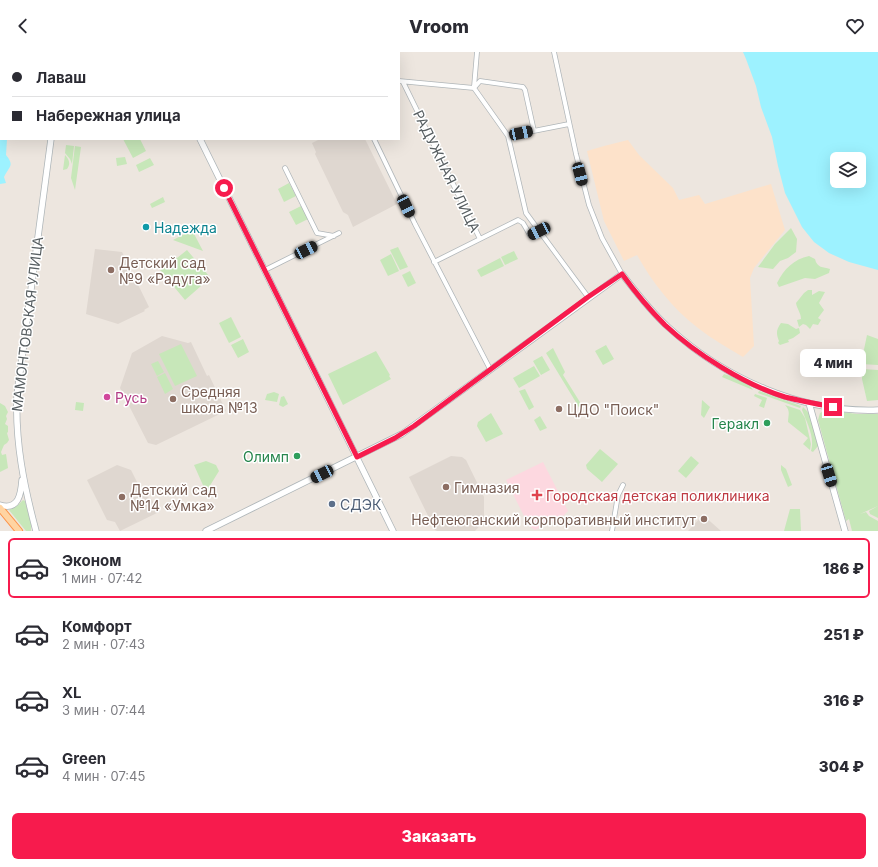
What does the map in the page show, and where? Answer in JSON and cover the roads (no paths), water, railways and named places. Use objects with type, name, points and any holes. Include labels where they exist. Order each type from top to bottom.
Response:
[{"type":"main road","name":"МАМОНТОВСКАЯ УЛИЦА","points":[[36,531],[23,474],[17,427],[17,391],[51,140]]},
{"type":"main road","points":[[200,140],[393,531]]},
{"type":"main road","points":[[206,531],[409,430],[588,297],[622,274],[656,315],[693,348],[722,367],[757,385],[784,396],[809,403],[852,410],[878,410]]},
{"type":"main road","points":[[809,403],[845,531]]},
{"type":"main road","points":[[0,507],[8,506],[18,500],[21,492],[23,474]]},
{"type":"main road","points":[[0,507],[19,531]]},
{"type":"street","points":[[477,52],[474,88],[508,136],[526,213],[588,297]]},
{"type":"street","points":[[554,52],[580,174],[592,216],[604,243],[622,274]]},
{"type":"street","points":[[474,88],[480,81],[523,87],[534,130]]},
{"type":"street","points":[[401,82],[474,88]]},
{"type":"street","name":"РАДУЖНАЯ УЛИЦА","points":[[401,82],[480,239]]},
{"type":"street","points":[[508,136],[569,124]]},
{"type":"street","points":[[374,140],[434,262],[490,370]]},
{"type":"street","points":[[285,168],[317,233],[334,236]]},
{"type":"street","points":[[434,262],[518,220],[523,223],[530,235],[539,231]]},
{"type":"street","points":[[265,270],[339,233]]},
{"type":"street","points":[[612,531],[618,495],[623,485]]},
{"type":"water","points":[[743,52],[878,52],[878,270],[849,262],[829,253],[814,242],[802,227],[785,193],[772,137],[761,107],[756,86]]},
{"type":"water","points":[[0,140],[7,140],[6,155],[11,164],[4,177],[6,183],[0,184]]},
{"type":"place","name":"Надежда","points":[[146,227]]},
{"type":"place","name":"Детский сад №9 «Радуга»","points":[[111,270]]},
{"type":"place","name":"Русь","points":[[107,397]]},
{"type":"place","name":"Средняя школа №13","points":[[173,399]]},
{"type":"place","name":"ЦДО \"Поиск\"","points":[[559,409]]},
{"type":"place","name":"Геракл","points":[[767,423]]},
{"type":"place","name":"Олимп","points":[[297,456]]},
{"type":"place","name":"Гимназия","points":[[446,487]]},
{"type":"place","name":"Городская детская поликлиника","points":[[537,495]]},
{"type":"place","name":"Детский сад №14 «Умка»","points":[[122,497]]},
{"type":"place","name":"СДЭК","points":[[332,504]]},
{"type":"place","name":"Нефтеюганский корпоративный институт","points":[[704,519]]}]
